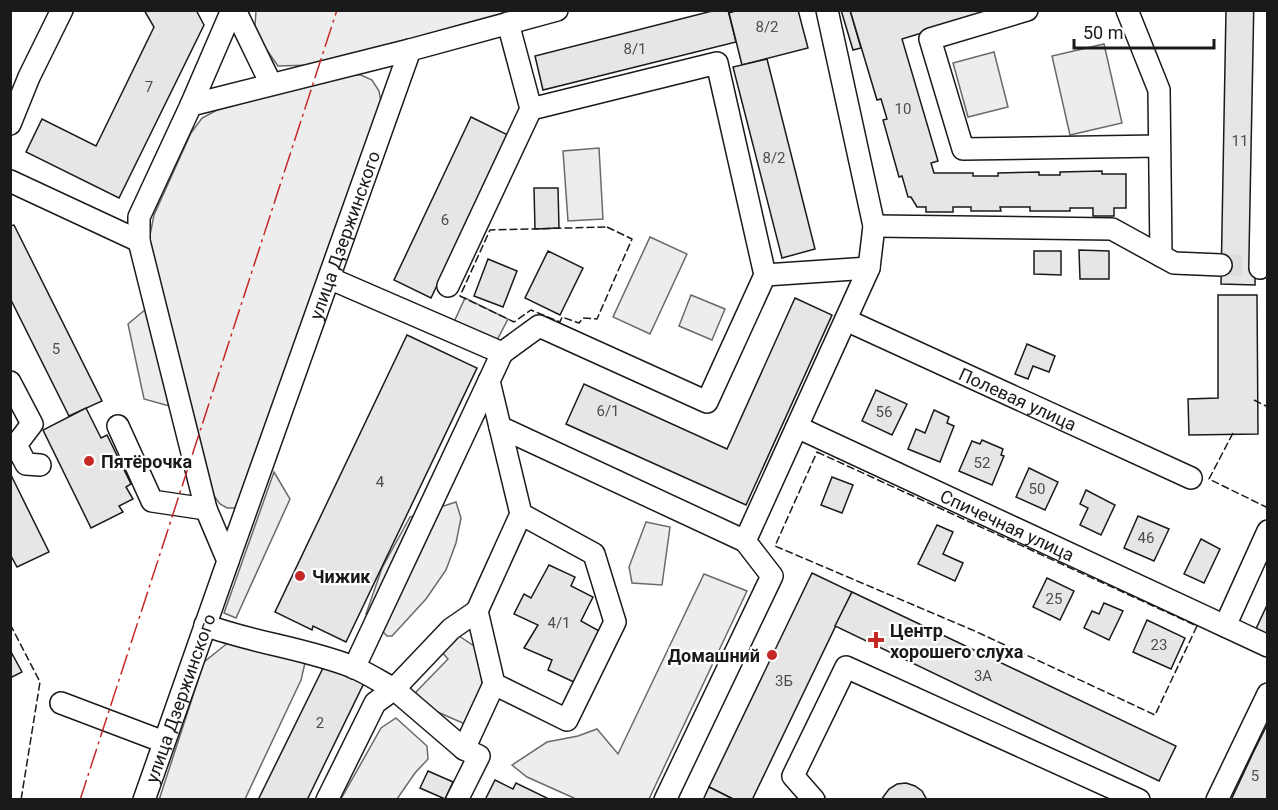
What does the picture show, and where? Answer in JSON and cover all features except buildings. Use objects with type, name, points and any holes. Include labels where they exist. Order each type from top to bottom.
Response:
[{"type":"street","points":[[10,124],[29,77],[62,10]]},
{"type":"street","points":[[234,10],[271,84]]},
{"type":"street","points":[[228,561],[206,509],[139,241],[139,217],[234,10]]},
{"type":"street","points":[[191,105],[557,10]]},
{"type":"street","points":[[746,541],[869,268],[874,226],[827,10]]},
{"type":"street","points":[[1027,10],[930,39],[963,148],[1160,146]]},
{"type":"street","points":[[1127,10],[1159,90],[1161,256]]},
{"type":"street","points":[[1261,268],[1265,10]]},
{"type":"street","points":[[448,286],[531,109],[508,23]]},
{"type":"street","name":"улица Дзержинского","points":[[144,800],[410,50]]},
{"type":"street","points":[[354,668],[502,353],[539,326],[708,402],[765,275],[717,63],[531,109]]},
{"type":"street","points":[[10,181],[139,241]]},
{"type":"street","points":[[874,226],[1112,229],[1174,263],[1221,264]]},
{"type":"street","points":[[765,275],[869,268]]},
{"type":"street","points":[[329,278],[502,353]]},
{"type":"street","name":"Полевая улица","points":[[846,320],[1191,478]]},
{"type":"street","points":[[327,800],[375,703],[394,689],[451,628],[477,611],[521,514],[489,381]]},
{"type":"street","points":[[10,382],[32,424],[16,445],[26,464],[40,465]]},
{"type":"street","points":[[118,426],[152,501],[206,509]]},
{"type":"street","points":[[500,427],[746,541],[772,576],[665,800]]},
{"type":"street","name":"Спичечная улица","points":[[797,427],[1268,646]]},
{"type":"street","points":[[495,684],[567,720],[615,622],[594,554],[521,514]]},
{"type":"street","points":[[1221,624],[1268,531]]},
{"type":"street","points":[[464,749],[495,684],[477,611]]},
{"type":"street","points":[[205,625],[234,636],[296,650],[354,668],[394,689],[464,749],[479,756],[457,800]]},
{"type":"street","points":[[814,800],[793,776],[846,667],[1139,800]]},
{"type":"street","points":[[1217,800],[1268,694]]},
{"type":"street","points":[[62,703],[164,742]]},
{"type":"shaded area","points":[[256,11],[518,11],[311,65],[278,66],[264,46],[255,26]]},
{"type":"shaded area","points":[[1104,44],[1122,123],[1070,135],[1052,56]]},
{"type":"shaded area","points":[[994,52],[1008,107],[968,117],[953,63]]},
{"type":"shaded area","points":[[350,74],[361,75],[372,80],[379,91],[381,102],[241,502],[234,508],[227,508],[220,504],[214,496],[150,250],[154,215],[191,133],[202,118],[217,110]]},
{"type":"shaded area","points":[[599,148],[603,219],[568,221],[563,151]]},
{"type":"shaded area","points":[[650,237],[687,254],[650,334],[613,317]]},
{"type":"shaded area","points":[[691,295],[725,309],[712,340],[679,326]]},
{"type":"shaded area","points":[[465,298],[508,319],[496,342],[454,322]]},
{"type":"shaded area","points":[[146,309],[169,406],[144,399],[128,324]]},
{"type":"shaded area","points":[[274,472],[290,499],[236,618],[224,613]]},
{"type":"shaded area","points":[[456,502],[461,518],[456,543],[446,570],[426,599],[392,636],[387,636],[366,614],[382,568],[410,517]]},
{"type":"shaded area","points":[[646,522],[670,527],[662,585],[632,583],[629,567]]},
{"type":"shaded area","points":[[704,574],[747,591],[649,799],[576,799],[527,777],[512,765],[547,742],[578,736],[597,729],[618,754]]},
{"type":"shaded area","points":[[456,634],[477,648],[483,688],[465,724],[433,710],[417,697],[416,692],[448,659],[440,650]]},
{"type":"shaded area","points":[[229,642],[305,663],[301,680],[245,799],[159,800],[204,662]]},
{"type":"shaded area","points":[[396,718],[427,746],[428,759],[397,799],[341,799],[381,728]]},
{"type":"tunnel","points":[[1221,265],[1255,265]]},
{"type":"fence","points":[[607,227],[632,239],[597,319],[583,318],[579,323],[562,317],[560,322],[531,310],[514,322],[460,296],[490,230],[607,227]]},
{"type":"fence","points":[[1254,400],[1268,407]]},
{"type":"fence","points":[[1233,433],[1209,479],[1266,507],[1268,504]]},
{"type":"fence","points":[[817,452],[1197,626],[1155,715],[977,632],[775,546],[817,452]]},
{"type":"fence","points":[[10,624],[40,682],[21,800]]},
{"type":"power","points":[[80,800],[337,10]]},
{"type":"place","name":"Пятёрочка","points":[[89,461]]},
{"type":"place","name":"Чижик","points":[[300,576]]},
{"type":"place","name":"Центр хорошего слуха","points":[[876,640]]},
{"type":"place","name":"Домашний","points":[[772,655]]}]
